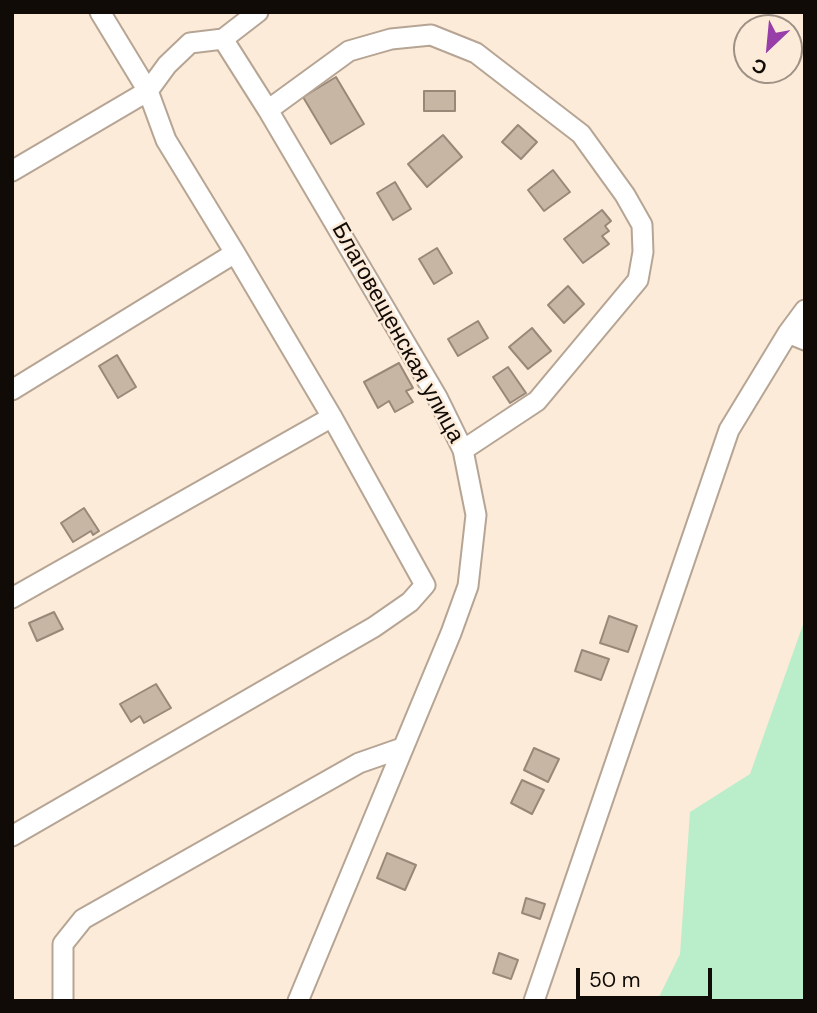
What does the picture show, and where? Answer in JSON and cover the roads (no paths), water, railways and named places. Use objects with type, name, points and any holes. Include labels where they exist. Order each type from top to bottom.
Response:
[{"type":"street","points":[[12,836],[373,627],[410,602],[425,585],[332,416],[166,140],[148,91],[100,12]]},
{"type":"street","points":[[12,171],[148,91],[167,65],[190,43],[223,39],[258,12]]},
{"type":"street","points":[[268,110],[349,51],[391,38],[431,35],[476,53],[581,134],[625,195],[642,225],[643,253],[638,280],[537,401],[463,450]]},
{"type":"street","name":"Благовещенская улица","points":[[223,39],[268,110],[437,397],[463,450],[476,515],[468,586],[451,633],[298,1001]]},
{"type":"street","points":[[12,390],[236,253]]},
{"type":"street","points":[[534,1001],[729,430],[796,337],[805,310]]},
{"type":"street","points":[[12,598],[332,416]]},
{"type":"street","points":[[63,1001],[63,944],[83,919],[359,763],[402,748]]}]
